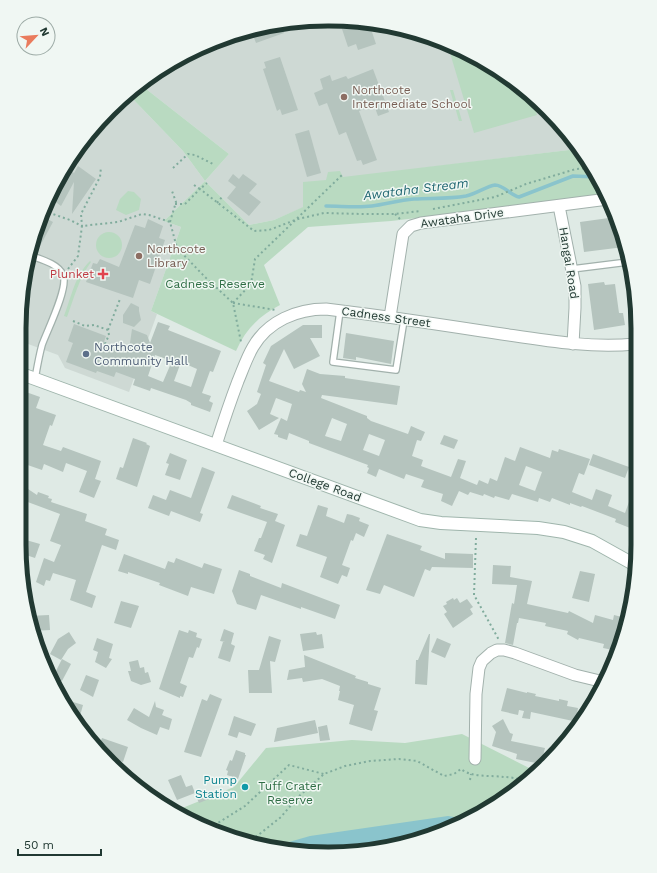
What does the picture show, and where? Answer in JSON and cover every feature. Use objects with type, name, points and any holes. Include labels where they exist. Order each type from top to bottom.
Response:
[{"type":"main road","name":"College Road","points":[[26,375],[420,520],[437,523],[526,527],[564,532],[592,541],[630,562]]},
{"type":"street","name":"Awataha Drive","points":[[390,318],[403,234],[411,226],[421,223],[602,200]]},
{"type":"street","name":"Hangai Road","points":[[559,206],[574,286],[575,308],[573,344]]},
{"type":"street","name":"Cadness Street","points":[[216,445],[223,422],[256,341],[278,321],[296,313],[318,309],[340,310],[553,342],[608,346],[631,344]]},
{"type":"street","points":[[475,759],[476,694],[479,668],[482,661],[491,653],[497,650],[504,650],[575,675],[599,681]]},
{"type":"lane","points":[[34,258],[54,266],[63,275],[64,279],[63,289],[42,346],[35,379]]},
{"type":"lane","points":[[572,269],[624,263]]},
{"type":"lane","points":[[340,310],[333,362],[396,370],[404,320]]},
{"type":"path","points":[[173,168],[188,154],[195,155],[215,165]]},
{"type":"path","points":[[63,275],[78,256],[82,226],[81,214],[100,177],[101,167]]},
{"type":"path","points":[[431,210],[495,197],[511,190],[576,169],[585,168]]},
{"type":"path","points":[[234,303],[250,284],[255,259],[342,175]]},
{"type":"path","points":[[175,204],[185,204],[206,183]]},
{"type":"path","points":[[194,185],[254,231],[269,230],[298,219],[324,213],[387,214],[424,210]]},
{"type":"path","points":[[172,191],[176,202],[170,222],[177,248],[205,277],[234,303],[276,310]]},
{"type":"path","points":[[217,203],[222,197]]},
{"type":"path","points":[[49,213],[82,226],[118,222],[142,214],[170,222]]},
{"type":"path","points":[[104,346],[109,335],[108,330],[120,299]]},
{"type":"path","points":[[234,303],[241,342]]},
{"type":"path","points":[[72,321],[85,326],[94,325],[108,330]]},
{"type":"path","points":[[476,538],[474,595],[501,642]]},
{"type":"path","points":[[253,838],[257,836],[281,817],[298,798],[324,774],[360,762],[400,759],[417,761],[444,776],[454,774],[462,769],[471,774],[519,780]]},
{"type":"path","points":[[215,825],[244,806],[289,765],[324,774]]},
{"type":"path","points":[[470,780],[471,774]]},
{"type":"shaded area","name":"Northcote Intermediate School","points":[[328,26],[388,32],[426,42],[462,57],[497,77],[528,101],[556,129],[573,151],[569,150],[326,180],[304,207],[274,220],[249,225],[205,181],[229,154],[145,88],[160,77],[195,57],[250,36],[289,29]]},
{"type":"shaded area","points":[[132,98],[183,151],[205,181],[164,221],[181,227],[151,311],[157,314],[129,392],[65,368],[58,355],[26,343],[29,289],[36,250],[42,231],[57,195],[67,177],[77,160],[101,129]]},
{"type":"green space","points":[[450,51],[497,77],[535,108],[537,115],[474,133]]},
{"type":"green space","points":[[145,88],[229,154],[205,181],[183,151],[132,98]]},
{"type":"green space","points":[[450,90],[453,90],[462,121],[459,121]]},
{"type":"green space","name":"Cadness Reserve","points":[[569,150],[573,151],[580,160],[604,203],[485,210],[391,221],[308,227],[264,265],[280,305],[266,313],[254,324],[244,336],[236,351],[151,311],[181,227],[164,221],[205,181],[249,225],[274,220],[303,207],[303,182],[326,180],[328,172],[340,171],[343,177]]},
{"type":"green space","points":[[128,191],[134,192],[141,199],[139,210],[126,215],[116,210],[120,199]]},
{"type":"green space","points":[[109,232],[118,236],[122,245],[118,254],[109,258],[100,254],[96,245],[100,236]]},
{"type":"green space","points":[[90,261],[91,262],[80,281],[67,317],[64,316],[77,280]]},
{"type":"green space","name":"Tuff Crater Reserve","points":[[462,734],[531,769],[497,796],[462,816],[407,837],[368,844],[328,847],[269,841],[231,831],[195,816],[181,808],[234,787],[266,748],[352,740],[405,743]]},
{"type":"water","points":[[448,816],[458,818],[407,837],[368,844],[328,847],[285,843],[310,836]]},
{"type":"building","points":[[341,27],[371,29],[376,44],[358,50],[356,44],[348,47]]},
{"type":"building","points":[[283,30],[284,33],[256,43],[253,35]]},
{"type":"building","points":[[280,57],[298,110],[282,115],[280,109],[277,111],[263,69],[266,68],[264,62]]},
{"type":"building","points":[[373,69],[389,112],[378,116],[374,105],[359,111],[377,160],[363,165],[361,160],[357,161],[346,132],[339,135],[327,103],[319,106],[314,93],[323,89],[320,79],[330,75],[332,81],[346,76],[348,79]]},
{"type":"building","points":[[309,130],[321,173],[307,177],[295,134]]},
{"type":"building","points":[[78,166],[96,179],[72,214],[74,182],[61,206],[54,201],[71,171],[74,173]]},
{"type":"building","points":[[233,174],[239,179],[243,174],[257,184],[249,193],[261,202],[249,216],[227,198],[236,187],[228,181]]},
{"type":"building","points":[[610,218],[620,247],[584,252],[580,222]]},
{"type":"building","points":[[47,219],[53,222],[40,246],[38,245]]},
{"type":"building","name":"Northcote Library","points":[[148,219],[163,226],[159,238],[165,240],[150,284],[139,280],[133,298],[86,282],[93,263],[97,264],[100,259],[119,267],[135,225],[145,228]]},
{"type":"building","points":[[604,282],[605,285],[615,284],[619,313],[623,313],[625,325],[594,330],[588,284]]},
{"type":"building","points":[[131,303],[139,307],[141,320],[134,327],[123,323],[123,315]]},
{"type":"building","points":[[158,322],[170,326],[168,330],[221,351],[213,372],[210,371],[202,393],[211,396],[209,401],[213,403],[210,412],[191,405],[191,403],[186,400],[151,388],[150,391],[133,385],[135,379],[116,372],[114,377],[97,371],[96,373],[66,362],[73,343],[68,341],[74,324],[106,336],[103,345],[124,353],[130,343],[132,329],[147,335],[150,343]],"holes":[[[155,355],[172,361],[163,382],[148,376]],[[181,362],[197,369],[191,387],[174,381]]]},
{"type":"building","points":[[303,325],[322,325],[322,338],[310,338],[320,356],[294,369],[284,349],[269,381],[299,392],[300,390],[306,392],[302,384],[307,369],[320,374],[345,376],[345,378],[400,386],[397,405],[322,395],[321,398],[367,416],[367,418],[371,421],[408,434],[411,426],[425,432],[421,441],[417,440],[412,456],[423,460],[421,466],[451,477],[458,459],[466,461],[460,478],[477,485],[479,480],[488,484],[490,478],[497,481],[505,457],[515,461],[520,447],[550,458],[552,450],[558,452],[559,449],[590,459],[584,475],[579,473],[572,492],[592,500],[596,489],[612,495],[608,506],[625,513],[631,496],[631,528],[615,522],[616,519],[582,506],[581,507],[570,503],[570,505],[552,498],[550,502],[539,498],[538,502],[512,494],[509,500],[495,496],[494,498],[484,494],[483,496],[470,492],[468,495],[459,491],[452,506],[441,501],[443,494],[421,487],[424,480],[406,474],[404,479],[379,469],[376,477],[367,473],[369,468],[367,467],[368,465],[309,443],[309,441],[289,433],[287,440],[278,437],[278,435],[274,434],[281,418],[287,421],[292,404],[276,398],[270,414],[279,418],[259,430],[247,411],[257,404],[261,394],[257,392],[266,365],[263,363],[271,346]],"holes":[[[332,418],[347,424],[341,441],[325,436]],[[369,434],[385,440],[379,456],[363,450]],[[526,466],[542,472],[535,491],[519,485]]]},
{"type":"building","points":[[346,333],[394,341],[391,364],[356,357],[356,360],[343,358]]},
{"type":"building","points":[[26,392],[40,397],[36,408],[56,415],[52,426],[50,425],[43,445],[61,451],[63,447],[101,461],[95,479],[101,481],[94,498],[79,492],[87,471],[66,463],[63,472],[44,464],[42,470],[26,464]]},
{"type":"building","points":[[444,435],[458,440],[454,449],[440,444]]},
{"type":"building","points":[[133,438],[147,443],[146,444],[150,446],[137,487],[116,479],[120,467],[123,468]]},
{"type":"building","points":[[170,453],[187,460],[180,480],[165,475],[169,464],[166,463]]},
{"type":"building","points":[[593,454],[629,467],[625,478],[589,465]]},
{"type":"building","points":[[202,467],[215,472],[200,513],[203,514],[200,522],[171,511],[169,516],[148,508],[153,495],[166,500],[170,490],[191,498]]},
{"type":"building","points":[[26,488],[37,495],[38,492],[49,496],[48,498],[52,499],[51,502],[87,514],[85,521],[107,529],[105,535],[119,540],[116,550],[102,545],[86,592],[96,596],[92,608],[70,600],[76,580],[53,573],[50,581],[46,580],[44,586],[36,582],[44,558],[54,562],[61,545],[50,541],[60,514],[26,501]]},
{"type":"building","points":[[232,495],[261,506],[260,508],[278,514],[275,521],[285,525],[272,563],[263,559],[265,555],[254,551],[267,522],[227,508]]},
{"type":"building","points":[[318,505],[328,508],[326,516],[344,523],[347,514],[352,515],[360,518],[359,521],[369,525],[364,537],[356,533],[353,541],[351,540],[342,565],[350,568],[347,577],[342,575],[338,584],[320,577],[327,557],[296,546],[300,534],[307,536]]},
{"type":"building","points":[[387,534],[422,546],[420,550],[445,559],[445,553],[473,554],[473,568],[432,567],[430,571],[425,569],[414,597],[384,585],[380,594],[366,590]]},
{"type":"building","points":[[26,540],[40,544],[35,558],[27,555]]},
{"type":"building","points":[[124,554],[165,569],[168,561],[174,563],[176,558],[202,568],[204,563],[222,569],[214,594],[191,587],[188,596],[159,585],[160,583],[128,572],[128,574],[118,571]]},
{"type":"building","points":[[493,565],[511,566],[510,577],[532,581],[527,604],[568,613],[569,611],[593,623],[595,615],[613,620],[614,615],[622,617],[612,650],[603,648],[604,644],[579,638],[578,640],[567,634],[568,631],[545,626],[546,623],[519,618],[513,645],[505,643],[512,603],[514,604],[517,585],[492,584]]},
{"type":"building","points":[[239,570],[281,588],[282,583],[340,605],[335,619],[261,595],[256,610],[237,604],[232,591]]},
{"type":"building","points":[[580,571],[595,574],[589,602],[572,598]]},
{"type":"building","points":[[453,598],[454,600],[457,598],[460,603],[467,599],[473,607],[470,609],[473,614],[453,628],[444,614],[447,612],[443,606],[447,604],[446,602]]},
{"type":"building","points":[[121,601],[139,606],[131,628],[114,623]]},
{"type":"building","points":[[49,615],[50,630],[38,631],[34,616]]},
{"type":"building","points":[[224,629],[234,633],[231,644],[235,646],[230,662],[218,658],[223,642],[225,642],[220,641]]},
{"type":"building","points":[[179,630],[188,633],[189,630],[197,633],[196,637],[202,639],[193,658],[189,657],[180,683],[187,686],[183,697],[180,696],[180,698],[159,689]]},
{"type":"building","points":[[69,632],[76,643],[68,649],[61,660],[50,654],[58,639]]},
{"type":"building","points":[[316,632],[317,635],[322,634],[324,648],[303,651],[300,634]]},
{"type":"building","points":[[429,634],[427,685],[415,684],[416,660],[418,660]]},
{"type":"building","points":[[269,636],[281,640],[275,662],[270,661],[272,693],[249,693],[248,670],[259,670]]},
{"type":"building","points":[[97,638],[113,644],[109,658],[112,659],[106,668],[95,662],[98,652],[93,650]]},
{"type":"building","points":[[437,638],[451,644],[445,658],[431,652]]},
{"type":"building","points":[[304,655],[356,676],[355,678],[368,682],[368,684],[381,688],[374,710],[378,711],[372,731],[349,724],[354,705],[338,700],[340,686],[322,679],[303,682],[302,678],[287,680],[289,670],[305,667]]},
{"type":"building","points":[[62,659],[71,664],[62,681],[58,679],[55,673]]},
{"type":"building","points":[[138,660],[140,668],[144,667],[145,673],[148,672],[151,682],[141,685],[131,681],[128,671],[131,671],[129,662]]},
{"type":"building","points":[[86,675],[99,680],[93,697],[80,690]]},
{"type":"building","points":[[507,688],[536,694],[535,696],[559,701],[559,699],[568,701],[567,706],[578,708],[577,714],[579,714],[573,723],[573,721],[531,712],[530,719],[522,718],[524,711],[519,710],[518,715],[501,711]]},
{"type":"building","points":[[210,694],[222,699],[201,757],[184,752],[202,699],[207,701]]},
{"type":"building","points":[[70,701],[83,705],[80,716],[77,713]]},
{"type":"building","points":[[155,701],[156,707],[164,710],[162,715],[172,719],[169,730],[160,727],[157,735],[127,720],[134,708],[149,717]]},
{"type":"building","points":[[234,716],[256,724],[251,736],[239,732],[237,738],[228,735]]},
{"type":"building","points":[[503,719],[510,733],[513,734],[511,741],[545,748],[543,757],[537,763],[516,759],[517,754],[492,746],[496,732],[492,726]]},
{"type":"building","points":[[315,720],[318,733],[274,742],[277,728]]},
{"type":"building","points":[[327,725],[330,740],[320,741],[318,727]]},
{"type":"building","points":[[102,738],[128,747],[123,762],[117,760],[100,743]]},
{"type":"building","points":[[236,750],[245,753],[246,755],[238,779],[227,775],[228,771],[226,770],[230,760],[232,761]]},
{"type":"building","points":[[181,775],[186,787],[192,785],[195,793],[177,800],[168,780]]},
{"type":"building","points":[[206,789],[209,799],[199,803],[195,794]]},
{"type":"waterway","name":"Awataha Stream","points":[[326,206],[366,207],[409,200],[460,197],[470,195],[495,185],[498,185],[513,195],[519,197],[573,176],[590,177]]},
{"type":"place","name":"Northcote Intermediate School","points":[[344,97]]},
{"type":"place","name":"Northcote Library","points":[[139,256]]},
{"type":"place","name":"Plunket","points":[[103,274]]},
{"type":"place","name":"Northcote Community Hall","points":[[86,354]]},
{"type":"place","name":"Pump Station","points":[[245,787]]}]
